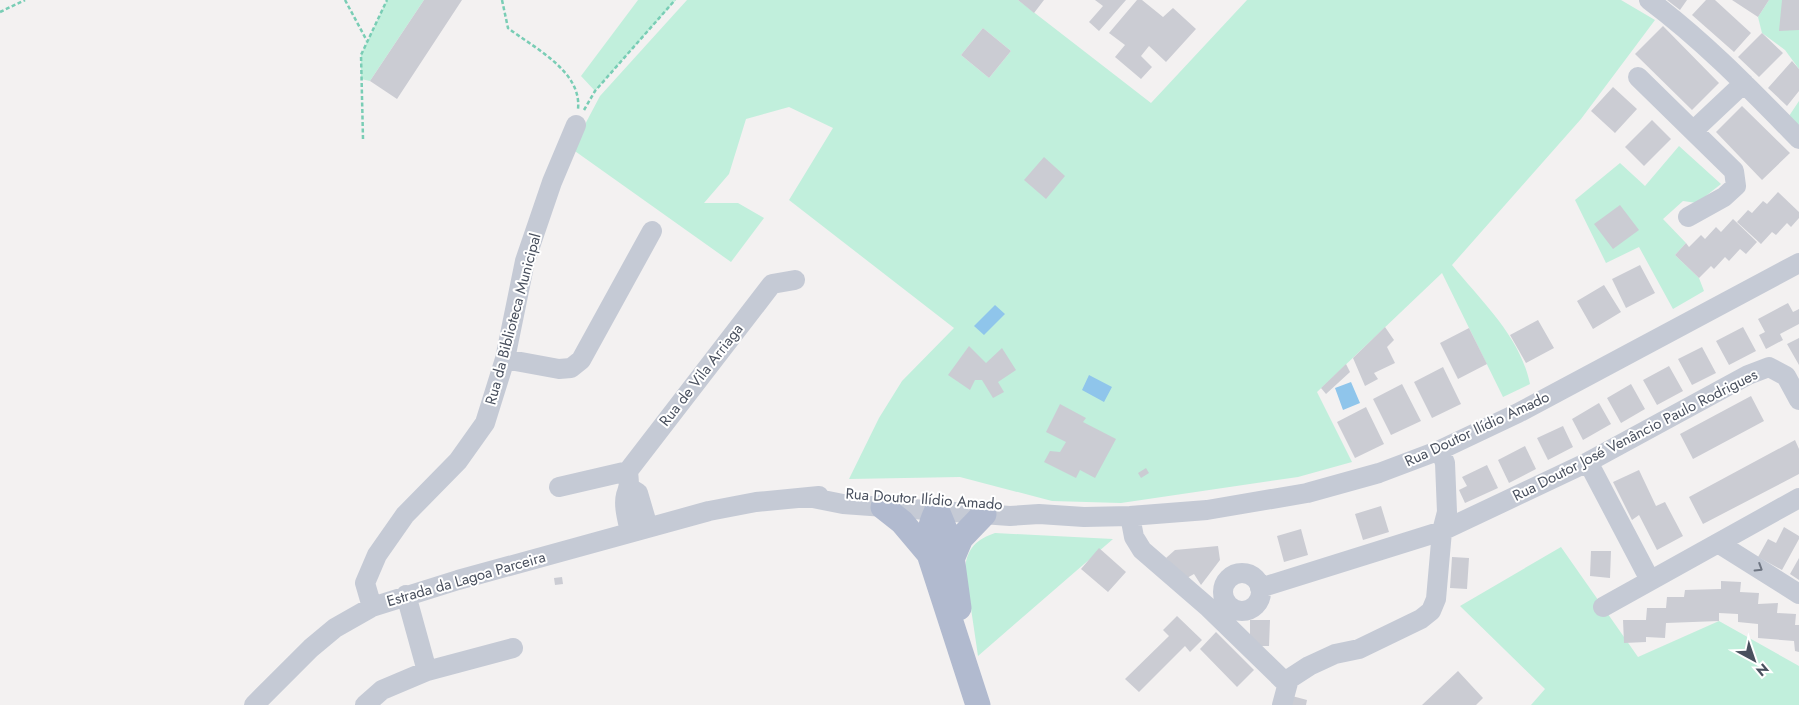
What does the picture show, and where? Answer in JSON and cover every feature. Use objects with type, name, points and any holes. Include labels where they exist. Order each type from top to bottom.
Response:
[{"type":"main road","points":[[938,504],[930,525],[928,538],[941,556],[965,660],[978,705]]},
{"type":"main road","points":[[884,507],[941,556]]},
{"type":"main road","points":[[941,556],[984,514]]},
{"type":"street","points":[[1649,0],[1672,17],[1744,83],[1799,139]]},
{"type":"street","points":[[1638,77],[1734,171],[1736,186],[1724,197],[1688,218]]},
{"type":"street","points":[[1693,131],[1744,83]]},
{"type":"street","name":"Rua da Biblioteca Municipal","points":[[372,607],[365,583],[377,555],[405,515],[458,461],[485,423],[505,359],[525,261],[552,182],[576,125]]},
{"type":"street","points":[[505,359],[559,368],[571,368],[581,360],[652,231]]},
{"type":"street","name":"Rua Doutor Ilídio Amado","points":[[709,511],[756,502],[845,493],[938,504],[984,514],[1010,516],[1039,514],[1084,517],[1130,516],[1207,510],[1307,493],[1379,473],[1440,450],[1518,413],[1799,263]]},
{"type":"street","name":"Rua de Vila Arriaga","points":[[629,480],[772,284],[796,280]]},
{"type":"street","name":"Rua Doutor José Venâncio Paulo Rodrigues","points":[[1260,588],[1442,531],[1588,462],[1748,375],[1769,367],[1786,376],[1799,400]]},
{"type":"street","points":[[1282,705],[1289,679],[1309,666],[1335,654],[1359,649],[1421,619],[1431,611],[1436,599],[1442,531],[1447,512],[1448,488],[1445,463],[1440,450]]},
{"type":"street","points":[[1588,462],[1650,580]]},
{"type":"street","points":[[559,487],[629,480],[626,495],[639,529]]},
{"type":"street","name":"Rua Doutor Ilídio Amado","points":[[808,497],[843,504],[884,507],[938,504],[1014,505],[1039,514]]},
{"type":"street","points":[[1603,607],[1799,498]]},
{"type":"street","name":"Estrada da Lagoa Parceira","points":[[254,705],[317,643],[335,628],[372,607],[406,595],[709,511]]},
{"type":"street","points":[[1130,516],[1134,538],[1142,550],[1209,608],[1287,684]]},
{"type":"street","points":[[1718,543],[1799,594]]},
{"type":"street","points":[[406,595],[428,671]]},
{"type":"street","points":[[365,705],[382,690],[428,671],[513,648]]},
{"type":"path","points":[[0,12],[25,0]]},
{"type":"path","points":[[345,0],[367,42]]},
{"type":"path","points":[[363,139],[361,55],[387,0]]},
{"type":"path","points":[[502,0],[508,28],[558,66],[575,86],[578,102],[576,125]]},
{"type":"path","points":[[576,125],[595,91],[676,0]]},
{"type":"green space","points":[[387,0],[424,0],[370,81],[361,79],[361,55]]},
{"type":"green space","points":[[638,0],[676,0],[595,91],[581,76]]},
{"type":"green space","points":[[687,0],[1018,0],[1151,103],[1247,0],[1621,0],[1655,20],[1581,119],[1452,265],[1509,335],[1518,350],[1530,384],[1503,397],[1442,273],[1317,392],[1352,462],[1298,477],[1121,503],[1052,501],[960,477],[849,479],[879,418],[902,381],[954,328],[789,200],[833,128],[789,107],[746,119],[729,174],[704,203],[738,203],[764,218],[731,262],[572,149],[600,96]],"holes":[[[983,28],[1011,51],[989,78],[961,55]]]},
{"type":"green space","points":[[1769,0],[1799,0],[1799,69],[1785,50],[1762,33],[1758,17]]},
{"type":"green space","points":[[1799,101],[1799,132],[1787,119]]},
{"type":"green space","points":[[1679,146],[1721,184],[1697,203],[1683,201],[1663,219],[1686,243],[1675,255],[1699,278],[1704,291],[1673,309],[1639,247],[1606,263],[1575,200],[1620,163],[1645,186]]},
{"type":"green space","points":[[995,533],[1113,539],[978,656],[965,568],[968,555],[974,545],[983,538]]},
{"type":"green space","points":[[1561,547],[1638,657],[1719,621],[1799,666],[1799,705],[1531,705],[1545,689],[1460,606]]},
{"type":"water","points":[[995,305],[1005,314],[984,335],[974,326]]},
{"type":"water","points":[[1089,375],[1112,387],[1104,402],[1082,390]]},
{"type":"water","points":[[1351,382],[1360,403],[1343,410],[1335,388]]},
{"type":"building","points":[[424,0],[462,0],[397,99],[370,81]]},
{"type":"building","points":[[1018,0],[1044,0],[1034,13]]},
{"type":"building","points":[[1095,0],[1126,0],[1099,31],[1089,22],[1103,6]]},
{"type":"building","points":[[1137,0],[1142,0],[1163,17],[1173,8],[1196,29],[1166,62],[1149,46],[1141,56],[1152,67],[1141,79],[1115,57],[1125,45],[1109,33]]},
{"type":"building","points":[[1667,0],[1687,0],[1680,10]]},
{"type":"building","points":[[1706,0],[1715,0],[1751,33],[1734,52],[1692,15]]},
{"type":"building","points":[[1732,0],[1769,0],[1758,17]]},
{"type":"building","points":[[1782,0],[1799,0],[1799,30],[1779,31]]},
{"type":"building","points":[[1663,26],[1719,83],[1692,110],[1635,54]]},
{"type":"building","points":[[983,28],[1011,51],[989,78],[961,55]]},
{"type":"building","points":[[1762,33],[1783,53],[1759,77],[1738,57]]},
{"type":"building","points":[[1792,61],[1799,69],[1799,91],[1787,106],[1768,88]]},
{"type":"building","points":[[1613,87],[1637,109],[1615,133],[1591,111]]},
{"type":"building","points":[[1742,106],[1790,153],[1762,180],[1716,132]]},
{"type":"building","points":[[1652,120],[1671,139],[1644,166],[1625,147]]},
{"type":"building","points":[[1044,157],[1065,176],[1046,199],[1024,180]]},
{"type":"building","points":[[1778,192],[1799,212],[1799,218],[1791,227],[1787,223],[1776,235],[1772,232],[1761,244],[1737,222],[1748,210],[1752,213],[1763,201],[1767,204]]},
{"type":"building","points":[[1620,205],[1639,230],[1613,249],[1594,224]]},
{"type":"building","points":[[1733,219],[1757,242],[1746,254],[1740,249],[1729,261],[1725,257],[1714,269],[1711,266],[1699,278],[1675,255],[1686,243],[1689,247],[1701,235],[1705,239],[1716,227],[1721,232]]},
{"type":"building","points":[[1640,265],[1655,293],[1626,308],[1612,279]]},
{"type":"building","points":[[1604,285],[1621,312],[1593,329],[1577,301]]},
{"type":"building","points":[[1788,303],[1793,312],[1799,309],[1799,324],[1780,334],[1783,340],[1766,349],[1759,335],[1765,332],[1758,319]]},
{"type":"building","points":[[1538,320],[1554,348],[1526,363],[1510,335]]},
{"type":"building","points":[[1385,327],[1394,340],[1387,347],[1395,363],[1374,373],[1378,379],[1365,386],[1353,358]]},
{"type":"building","points":[[1743,327],[1756,351],[1729,365],[1716,341]]},
{"type":"building","points":[[1469,328],[1487,364],[1458,379],[1440,343]]},
{"type":"building","points":[[1799,338],[1799,365],[1787,344]]},
{"type":"building","points":[[969,346],[986,363],[1002,348],[1016,370],[998,382],[1004,392],[993,398],[982,380],[975,380],[970,390],[948,375]]},
{"type":"building","points":[[1702,347],[1716,373],[1692,385],[1678,359]]},
{"type":"building","points":[[1346,364],[1350,372],[1326,394],[1321,388]]},
{"type":"building","points":[[1669,366],[1683,391],[1657,405],[1643,380]]},
{"type":"building","points":[[1443,367],[1461,404],[1432,418],[1414,382]]},
{"type":"building","points":[[1402,384],[1421,421],[1391,435],[1373,399]]},
{"type":"building","points":[[1631,384],[1645,409],[1621,423],[1607,398]]},
{"type":"building","points":[[1751,396],[1764,421],[1693,459],[1680,434]]},
{"type":"building","points":[[1599,403],[1611,424],[1583,440],[1572,419]]},
{"type":"building","points":[[1060,404],[1086,418],[1083,422],[1116,439],[1095,478],[1080,470],[1076,478],[1044,462],[1050,451],[1060,452],[1066,442],[1046,432]]},
{"type":"building","points":[[1366,407],[1384,444],[1355,458],[1337,422]]},
{"type":"building","points":[[1563,426],[1573,447],[1548,460],[1537,438]]},
{"type":"building","points":[[1795,440],[1799,449],[1799,474],[1703,524],[1689,497]]},
{"type":"building","points":[[1525,446],[1536,469],[1509,483],[1498,460]]},
{"type":"building","points":[[1487,465],[1498,488],[1465,503],[1459,490],[1467,486],[1462,477]]},
{"type":"building","points":[[1146,468],[1149,473],[1141,478],[1138,473]]},
{"type":"building","points":[[1639,470],[1656,506],[1665,502],[1683,536],[1657,550],[1639,515],[1632,520],[1613,482]]},
{"type":"building","points":[[1381,506],[1389,532],[1363,540],[1355,514]]},
{"type":"building","points":[[1784,527],[1799,536],[1799,539],[1782,570],[1758,557],[1768,539],[1776,543]]},
{"type":"building","points":[[1301,529],[1308,555],[1284,562],[1277,536]]},
{"type":"building","points":[[1218,546],[1220,560],[1201,585],[1194,574],[1187,578],[1166,558],[1175,550]]},
{"type":"building","points":[[1099,548],[1126,572],[1108,592],[1081,569]]},
{"type":"building","points":[[1591,551],[1611,551],[1610,578],[1590,576]]},
{"type":"building","points":[[1452,557],[1469,558],[1467,589],[1450,588]]},
{"type":"building","points":[[1799,558],[1799,580],[1790,574]]},
{"type":"building","points":[[562,577],[563,584],[555,585],[554,578]]},
{"type":"building","points":[[1721,581],[1741,582],[1740,592],[1759,593],[1758,604],[1778,603],[1777,613],[1796,614],[1795,625],[1799,625],[1799,652],[1795,651],[1794,641],[1758,638],[1758,624],[1738,622],[1738,614],[1719,613],[1719,621],[1666,623],[1665,638],[1646,637],[1646,642],[1624,643],[1623,620],[1646,620],[1647,608],[1666,608],[1667,597],[1684,597],[1685,590],[1721,589]]},
{"type":"building","points":[[1177,616],[1202,640],[1190,652],[1185,646],[1139,692],[1125,679],[1169,636],[1163,630]]},
{"type":"building","points":[[1250,620],[1270,620],[1269,646],[1250,646]]},
{"type":"building","points":[[1216,632],[1254,670],[1237,687],[1200,649]]},
{"type":"building","points":[[1458,671],[1483,698],[1476,705],[1422,705]]},
{"type":"building","points":[[1292,696],[1307,700],[1306,705],[1289,705]]}]
